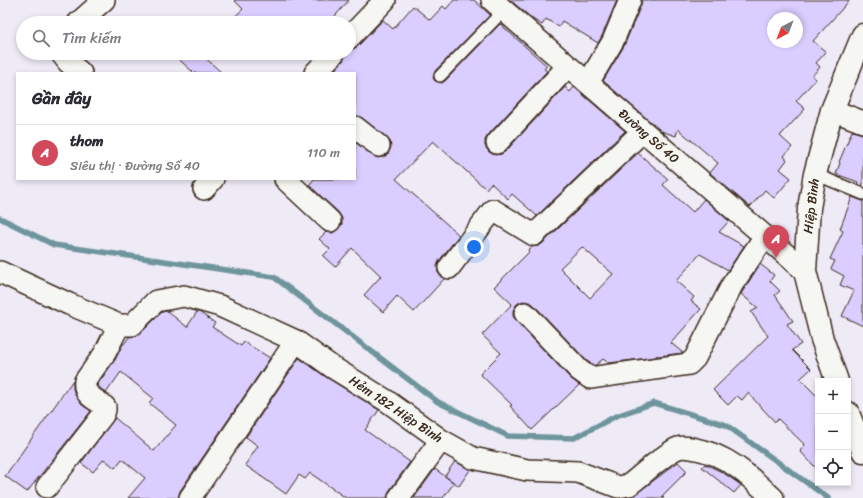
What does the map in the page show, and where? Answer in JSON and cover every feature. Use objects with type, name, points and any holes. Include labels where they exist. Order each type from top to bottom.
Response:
[{"type":"main road","name":"Hiệp Bình","points":[[836,378],[822,339],[805,271],[809,208],[814,174],[832,110],[863,35]]},
{"type":"main road","points":[[848,414],[863,451]]},
{"type":"street","points":[[86,16],[104,0]]},
{"type":"street","points":[[356,31],[385,0]]},
{"type":"street","points":[[588,83],[613,41],[630,0]]},
{"type":"street","name":"Đường Số 40","points":[[498,4],[805,271]]},
{"type":"street","points":[[66,60],[80,72]]},
{"type":"street","points":[[316,72],[327,60]]},
{"type":"street","points":[[497,143],[568,66]]},
{"type":"street","points":[[832,110],[863,122]]},
{"type":"street","points":[[356,128],[379,146]]},
{"type":"street","points":[[449,268],[493,210],[534,235],[643,131]]},
{"type":"street","points":[[286,180],[330,221]]},
{"type":"street","points":[[525,313],[579,370],[590,378],[689,364],[695,358],[732,284],[765,236]]},
{"type":"street","points":[[0,272],[69,304],[120,325],[105,353],[86,381],[85,386],[85,390],[88,394],[105,407],[106,410],[46,487]]},
{"type":"street","name":"Hẻm 182 Hiệp Bình","points":[[120,325],[132,325],[156,301],[184,296],[220,306],[296,342],[332,367],[387,401],[441,440],[473,458],[527,470],[578,472],[618,487],[629,485],[670,453],[682,447],[710,452],[724,458],[747,474],[772,498]]},
{"type":"street","points":[[190,498],[296,342]]},
{"type":"street","points":[[399,498],[441,440]]},
{"type":"lane","points":[[440,76],[498,4]]},
{"type":"lane","points":[[814,174],[863,194]]},
{"type":"building","points":[[234,0],[349,0],[335,16],[236,16],[243,9]]},
{"type":"building","points":[[454,0],[474,0],[490,15],[435,71],[433,78],[435,81],[442,83],[445,81],[500,24],[547,66],[544,69],[547,71],[488,135],[485,140],[485,146],[489,152],[495,155],[506,151],[565,87],[570,92],[574,87],[625,131],[537,216],[512,194],[508,199],[491,183],[486,189],[433,141],[396,179],[459,235],[439,261],[437,266],[438,273],[444,279],[414,312],[397,296],[383,312],[364,295],[381,276],[352,248],[335,267],[323,256],[330,249],[319,239],[326,232],[333,233],[338,229],[342,224],[342,218],[338,212],[309,185],[313,180],[356,180],[356,143],[378,158],[388,154],[391,147],[390,141],[386,137],[362,118],[356,115],[356,72],[333,72],[343,60],[356,60],[356,47],[383,20],[393,29],[413,6],[430,20],[443,6],[446,9]]},
{"type":"building","points":[[510,0],[617,0],[598,43],[562,21],[559,27],[546,19],[542,25]]},
{"type":"building","points":[[642,0],[850,0],[813,41],[826,52],[816,63],[820,67],[812,76],[816,79],[796,101],[805,109],[780,136],[792,147],[784,156],[787,160],[780,169],[791,178],[774,198],[765,190],[750,207],[710,173],[718,163],[678,129],[676,136],[661,131],[603,81],[624,46]]},
{"type":"building","points":[[180,60],[208,60],[221,72],[193,72]]},
{"type":"building","points":[[852,131],[863,134],[863,186],[857,184],[858,182],[836,174],[840,163],[839,162]]},
{"type":"building","points":[[638,153],[668,179],[663,185],[693,212],[704,199],[729,221],[719,232],[744,246],[728,270],[700,254],[676,281],[694,297],[691,301],[701,309],[671,343],[683,353],[657,355],[656,357],[609,363],[603,359],[596,365],[593,365],[587,361],[533,304],[523,301],[517,304],[513,310],[513,316],[516,321],[570,378],[579,385],[532,430],[510,406],[512,405],[480,374],[501,353],[482,335],[512,304],[494,287],[529,252],[528,250],[542,244]],"holes":[[[582,247],[613,274],[590,298],[560,268]]]},
{"type":"building","points":[[852,197],[863,201],[863,326],[842,316],[854,291],[840,285],[844,276],[831,269],[835,261],[830,259],[843,231],[840,229]]},
{"type":"building","points":[[760,264],[774,275],[770,281],[780,291],[775,295],[793,321],[787,324],[801,344],[792,350],[811,369],[800,379],[815,394],[815,467],[800,451],[805,445],[778,419],[775,422],[748,393],[742,400],[737,396],[728,405],[713,390],[768,336],[751,312],[758,308],[741,294]]},
{"type":"building","points":[[167,311],[187,327],[197,312],[199,312],[215,323],[212,327],[241,346],[244,342],[270,358],[180,491],[178,498],[128,498],[145,478],[122,459],[115,468],[104,459],[93,472],[81,463],[115,418],[154,451],[176,425],[149,403],[153,398],[121,372],[106,393],[97,385],[129,337],[140,334],[162,312]]},
{"type":"building","points":[[299,358],[326,377],[379,410],[365,430],[410,462],[389,491],[387,498],[346,498],[310,473],[305,479],[299,475],[286,494],[245,465],[258,446],[246,437]]},
{"type":"building","points":[[73,380],[73,389],[76,396],[82,405],[91,411],[27,492],[5,476]]},
{"type":"building","points":[[455,461],[470,470],[459,486],[445,476]]},
{"type":"building","points":[[678,462],[687,471],[662,496],[664,498],[625,498],[636,494]]},
{"type":"building","points":[[705,464],[722,472],[741,485],[734,493],[702,467]]},
{"type":"building","points":[[435,469],[454,483],[443,498],[414,498]]},
{"type":"waterway","points":[[0,218],[54,245],[274,277],[438,402],[508,436],[574,438],[616,416],[654,403],[726,425],[828,498]]},
{"type":"place","name":"thom","points":[[776,258]]}]
